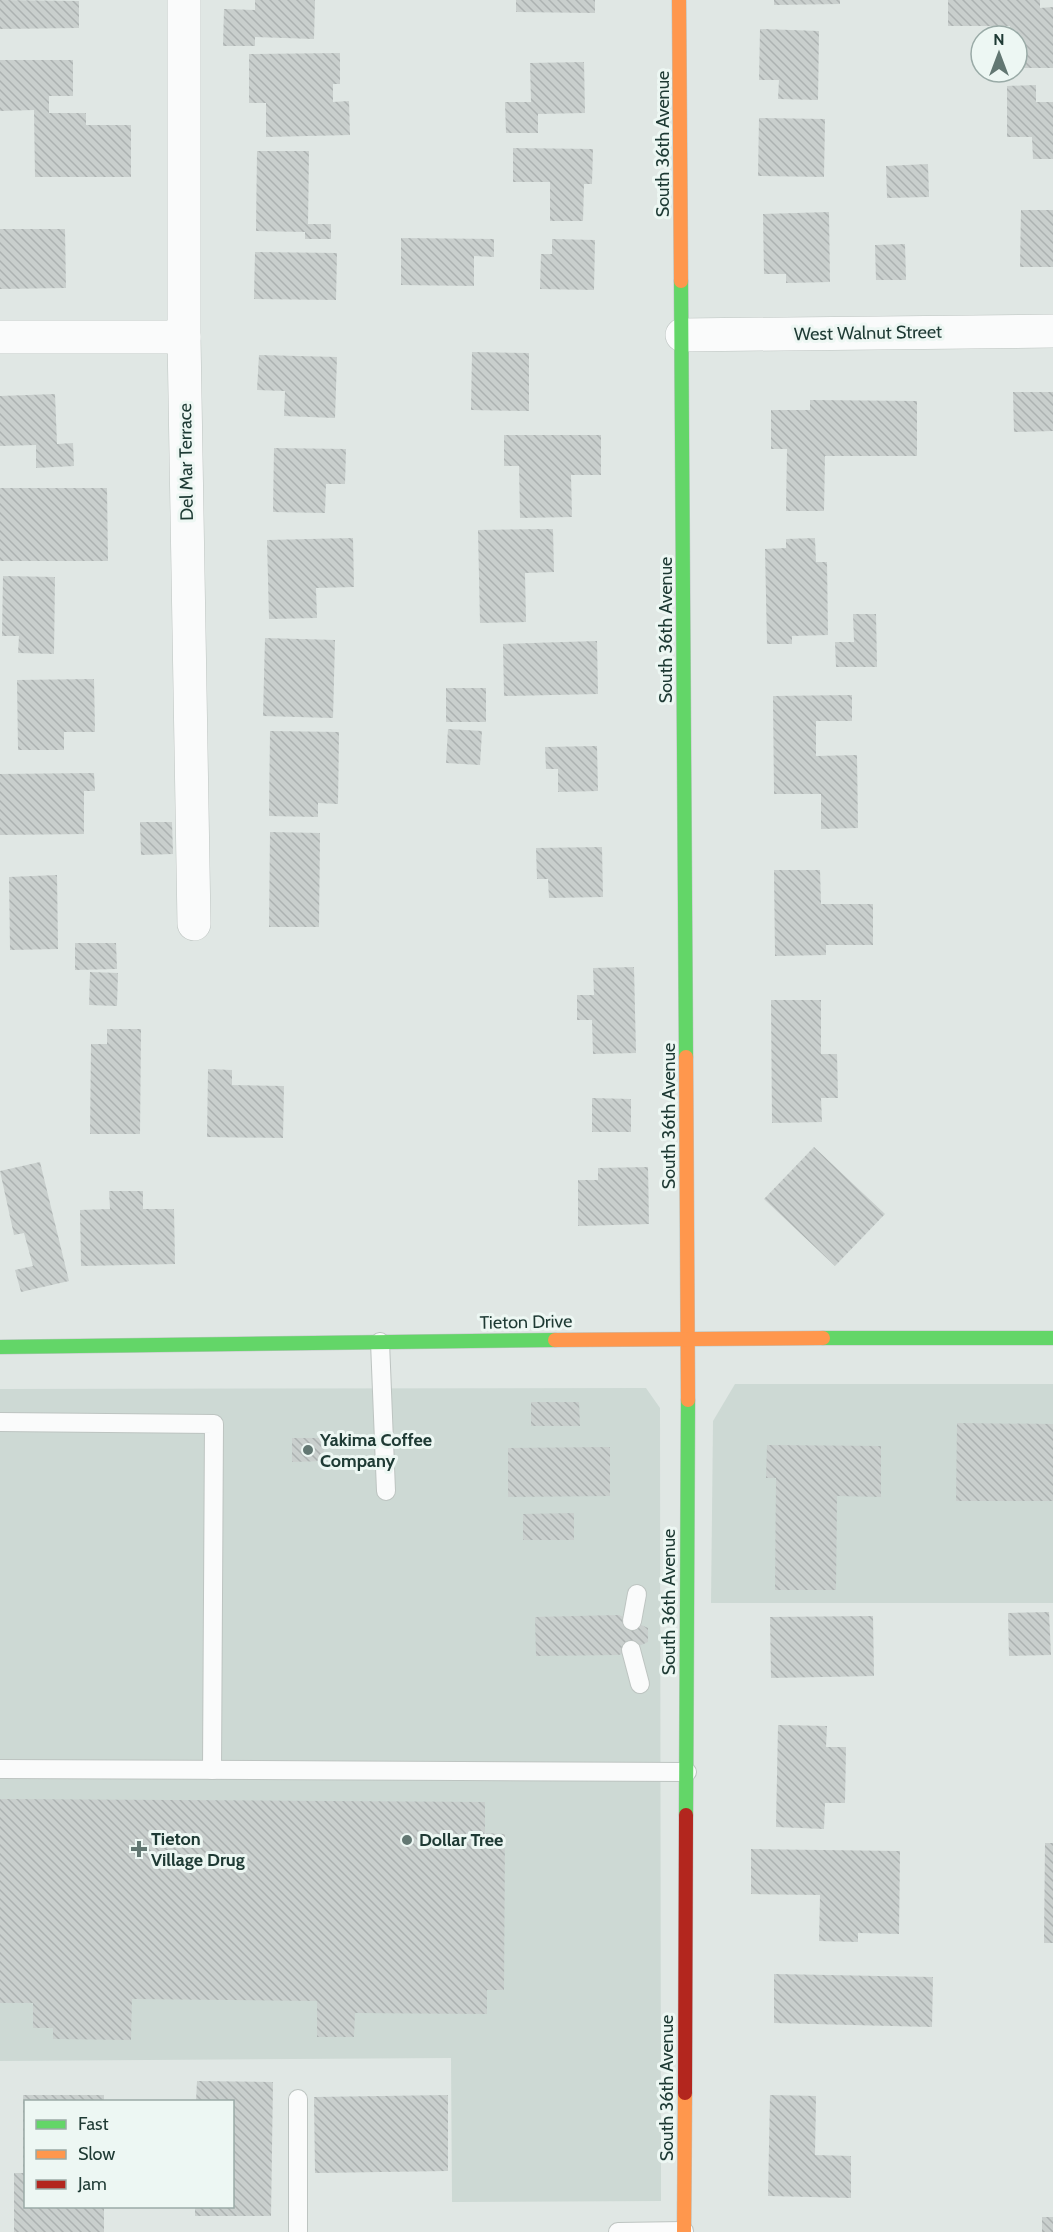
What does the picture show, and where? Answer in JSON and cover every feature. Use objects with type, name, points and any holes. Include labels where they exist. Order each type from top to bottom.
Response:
[{"type":"street","name":"Del Mar Terrace","points":[[184,0],[184,337],[194,924]]},
{"type":"street","name":"South 36th Avenue","points":[[679,0],[688,1338],[684,2232]]},
{"type":"street","name":"West Walnut Street","points":[[682,335],[1053,331]]},
{"type":"street","points":[[0,337],[184,337]]},
{"type":"street","name":"Tieton Drive","points":[[0,1347],[688,1338],[1053,1338]]},
{"type":"lane","points":[[380,1342],[386,1491]]},
{"type":"lane","points":[[0,1422],[214,1424],[212,1770]]},
{"type":"lane","points":[[632,1621],[637,1594]]},
{"type":"lane","points":[[631,1650],[640,1684]]},
{"type":"lane","points":[[0,1769],[687,1772]]},
{"type":"lane","points":[[297,2099],[298,2232]]},
{"type":"lane","points":[[618,2232],[684,2232]]},
{"type":"shaded area","points":[[735,1384],[1053,1384],[1053,1603],[711,1603],[713,1421]]},
{"type":"shaded area","points":[[646,1388],[660,1408],[661,2201],[452,2202],[451,2058],[0,2061],[0,1389]]},
{"type":"building","points":[[0,0],[79,1],[79,28],[0,29]]},
{"type":"building","points":[[255,0],[315,0],[314,39],[255,37],[255,46],[223,46],[224,9],[255,10]]},
{"type":"building","points":[[516,0],[595,0],[595,13],[516,12]]},
{"type":"building","points":[[774,0],[840,0],[840,4],[774,5]]},
{"type":"building","points":[[948,0],[1040,0],[1040,8],[1053,7],[1053,68],[1029,68],[1029,24],[948,26]]},
{"type":"building","points":[[760,29],[819,31],[818,100],[778,99],[779,80],[759,80]]},
{"type":"building","points":[[340,53],[340,84],[333,84],[333,102],[349,101],[350,135],[266,137],[266,103],[249,103],[249,54]]},
{"type":"building","points":[[0,60],[73,60],[73,96],[49,96],[49,113],[86,113],[86,125],[131,125],[131,177],[35,177],[34,110],[0,111]]},
{"type":"building","points":[[584,62],[585,113],[538,114],[538,133],[506,133],[505,102],[531,102],[530,63]]},
{"type":"building","points":[[1036,85],[1036,102],[1053,102],[1053,159],[1033,159],[1032,137],[1007,137],[1007,86]]},
{"type":"building","points":[[759,118],[825,119],[824,177],[758,176]]},
{"type":"building","points":[[513,148],[593,149],[592,184],[584,184],[583,221],[550,221],[550,182],[513,182]]},
{"type":"building","points":[[257,151],[309,151],[308,224],[331,224],[331,239],[305,239],[305,232],[256,231]]},
{"type":"building","points":[[928,164],[929,197],[887,198],[886,166]]},
{"type":"building","points":[[1021,210],[1053,210],[1053,267],[1020,267]]},
{"type":"building","points":[[829,212],[830,282],[786,283],[786,274],[764,274],[763,214]]},
{"type":"building","points":[[0,229],[65,229],[66,288],[0,289]]},
{"type":"building","points":[[401,238],[494,239],[494,257],[474,256],[474,286],[401,285]]},
{"type":"building","points":[[552,239],[595,240],[594,290],[540,289],[541,254],[552,254]]},
{"type":"building","points":[[905,244],[906,280],[876,280],[875,245]]},
{"type":"building","points":[[255,252],[337,253],[336,300],[254,299]]},
{"type":"building","points":[[472,352],[529,353],[529,411],[471,410]]},
{"type":"building","points":[[259,355],[337,357],[335,418],[284,416],[285,391],[257,390]]},
{"type":"building","points":[[1013,392],[1053,392],[1053,431],[1014,432]]},
{"type":"building","points":[[55,394],[57,444],[73,443],[74,466],[36,468],[36,445],[0,446],[0,396]]},
{"type":"building","points":[[810,400],[917,401],[917,456],[825,456],[824,511],[786,511],[787,449],[771,449],[771,410],[810,410]]},
{"type":"building","points":[[504,435],[601,435],[601,475],[571,475],[572,517],[520,518],[519,466],[504,466]]},
{"type":"building","points":[[274,448],[346,449],[345,484],[326,484],[325,513],[273,512]]},
{"type":"building","points":[[0,488],[107,488],[108,561],[0,561]]},
{"type":"building","points":[[553,529],[554,572],[525,573],[526,622],[480,623],[478,530]]},
{"type":"building","points":[[353,538],[354,587],[316,588],[317,618],[269,619],[267,540]]},
{"type":"building","points":[[815,538],[816,562],[827,562],[828,635],[792,636],[792,644],[767,644],[765,549],[786,548],[786,539]]},
{"type":"building","points":[[3,576],[55,577],[54,654],[18,653],[19,636],[2,636]]},
{"type":"building","points":[[853,614],[876,614],[877,667],[836,667],[835,642],[854,642]]},
{"type":"building","points":[[265,638],[335,640],[333,718],[263,716]]},
{"type":"building","points":[[597,641],[598,694],[504,696],[503,644]]},
{"type":"building","points":[[94,679],[95,732],[64,732],[64,750],[18,750],[17,680]]},
{"type":"building","points":[[446,688],[486,688],[486,722],[446,722]]},
{"type":"building","points":[[852,695],[852,721],[816,721],[816,756],[857,755],[858,828],[821,829],[821,794],[774,794],[773,696]]},
{"type":"building","points":[[448,729],[482,731],[480,765],[446,763]]},
{"type":"building","points":[[270,731],[339,732],[338,804],[318,803],[318,817],[269,816]]},
{"type":"building","points":[[597,746],[598,791],[558,792],[558,769],[546,769],[545,747]]},
{"type":"building","points":[[94,773],[95,791],[84,791],[84,834],[0,835],[0,774]]},
{"type":"building","points":[[140,822],[172,822],[173,854],[141,855]]},
{"type":"building","points":[[270,832],[320,833],[319,927],[269,927]]},
{"type":"building","points":[[602,847],[603,897],[549,898],[548,879],[537,879],[536,848]]},
{"type":"building","points":[[774,870],[820,870],[821,904],[873,904],[873,945],[826,945],[826,955],[775,956]]},
{"type":"building","points":[[57,875],[58,949],[10,950],[9,877]]},
{"type":"building","points":[[75,943],[116,943],[117,969],[75,970]]},
{"type":"building","points":[[634,967],[636,1053],[593,1054],[592,1020],[577,1020],[577,995],[594,995],[593,968]]},
{"type":"building","points":[[90,972],[118,973],[117,1006],[89,1005]]},
{"type":"building","points":[[771,1000],[821,1000],[821,1054],[837,1054],[838,1098],[821,1098],[822,1122],[772,1123]]},
{"type":"building","points":[[107,1029],[141,1029],[140,1134],[90,1134],[91,1044],[107,1044]]},
{"type":"building","points":[[208,1069],[232,1070],[232,1085],[284,1086],[283,1138],[207,1137]]},
{"type":"building","points":[[592,1098],[631,1099],[631,1132],[592,1132]]},
{"type":"building","points":[[814,1147],[885,1214],[835,1266],[764,1199]]},
{"type":"building","points":[[40,1162],[69,1281],[21,1292],[15,1270],[33,1266],[24,1233],[14,1235],[0,1171]]},
{"type":"building","points":[[648,1167],[649,1224],[578,1226],[578,1180],[598,1180],[598,1168]]},
{"type":"building","points":[[109,1191],[143,1191],[143,1209],[174,1209],[175,1264],[81,1266],[80,1210],[110,1209]]},
{"type":"building","points":[[531,1402],[579,1402],[580,1426],[531,1426]]},
{"type":"building","points":[[957,1423],[1053,1424],[1053,1501],[956,1501]]},
{"type":"building","name":"Yakima Coffee Company","points":[[292,1438],[323,1438],[324,1461],[292,1462]]},
{"type":"building","points":[[767,1445],[881,1446],[881,1497],[837,1496],[836,1590],[775,1590],[776,1478],[766,1478]]},
{"type":"building","points":[[610,1447],[610,1496],[508,1497],[508,1448]]},
{"type":"building","points":[[574,1513],[574,1540],[523,1540],[523,1514]]},
{"type":"building","points":[[1049,1612],[1051,1655],[1009,1656],[1008,1613]]},
{"type":"building","points":[[619,1615],[648,1628],[648,1642],[619,1655],[536,1656],[535,1617]]},
{"type":"building","points":[[873,1616],[874,1676],[771,1678],[770,1617]]},
{"type":"building","points":[[778,1725],[827,1726],[826,1747],[846,1747],[845,1803],[825,1803],[824,1829],[776,1827]]},
{"type":"building","points":[[0,1799],[485,1802],[485,1833],[505,1834],[504,1990],[487,1990],[487,2014],[355,2013],[354,2037],[317,2037],[317,2001],[132,1999],[131,2040],[53,2039],[53,2028],[33,2028],[33,2003],[0,2003]]},
{"type":"building","points":[[1045,1843],[1053,1843],[1053,1943],[1044,1943]]},
{"type":"building","points":[[751,1849],[900,1851],[899,1934],[858,1933],[858,1942],[819,1941],[820,1895],[751,1894]]},
{"type":"building","points":[[774,1974],[933,1977],[932,2027],[774,2023]]},
{"type":"building","points":[[197,2081],[273,2082],[271,2216],[195,2216],[195,2208],[234,2208],[234,2100],[196,2100]]},
{"type":"building","points":[[23,2095],[104,2095],[104,2100],[24,2100],[24,2208],[104,2208],[104,2232],[14,2232],[14,2173],[23,2173]]},
{"type":"building","points":[[448,2095],[448,2171],[315,2173],[314,2097]]},
{"type":"building","points":[[770,2095],[816,2096],[815,2155],[851,2156],[851,2198],[768,2196]]},
{"type":"building","points":[[1042,2217],[1053,2217],[1053,2232],[1042,2232]]},
{"type":"traffic: fast","points":[[681,281],[686,1057]]},
{"type":"traffic: fast","points":[[823,1338],[1053,1338]]},
{"type":"traffic: fast","points":[[0,1347],[555,1340]]},
{"type":"traffic: fast","points":[[686,1815],[688,1400]]},
{"type":"traffic: slow","points":[[679,0],[681,281]]},
{"type":"traffic: slow","points":[[686,1057],[688,1400]]},
{"type":"traffic: slow","points":[[555,1340],[823,1338]]},
{"type":"traffic: slow","points":[[684,2232],[685,2093]]},
{"type":"traffic: jam","points":[[685,2093],[686,1815]]},
{"type":"place","name":"Yakima Coffee Company","points":[[308,1450]]},
{"type":"place","name":"Dollar Tree","points":[[407,1840]]},
{"type":"place","name":"Tieton Village Drug","points":[[139,1849]]}]
